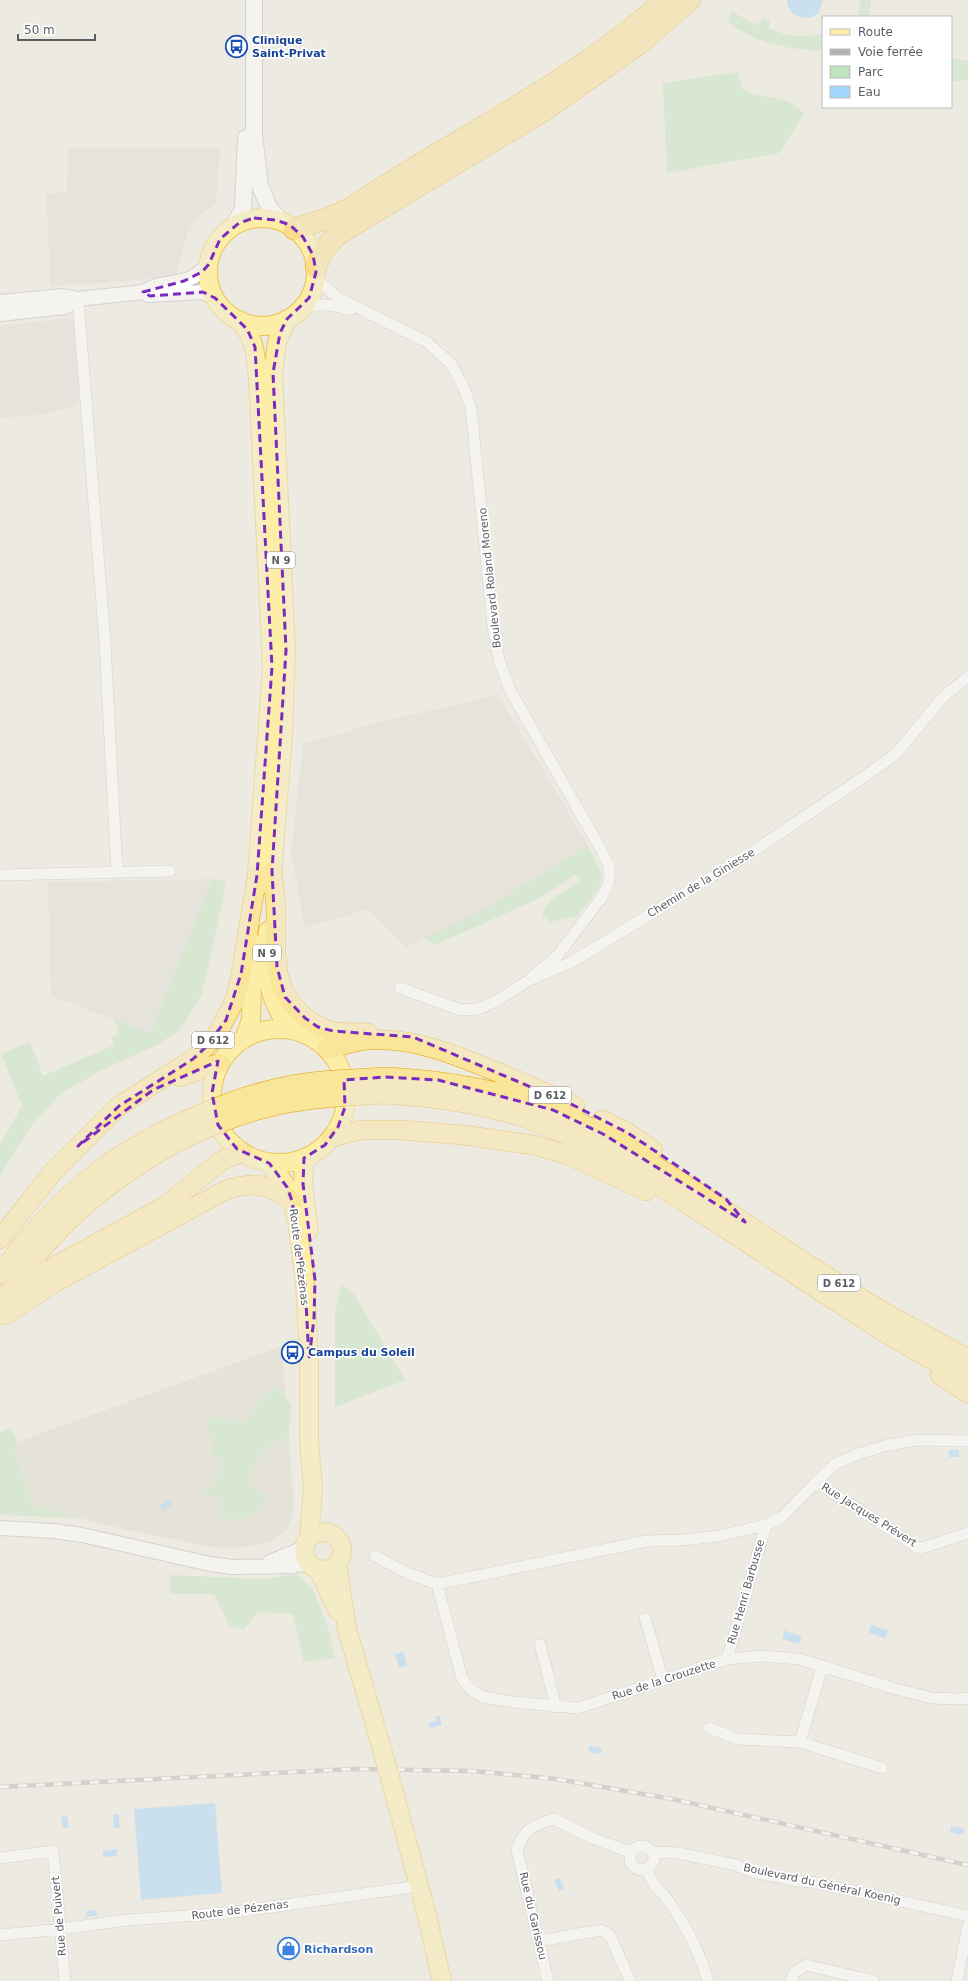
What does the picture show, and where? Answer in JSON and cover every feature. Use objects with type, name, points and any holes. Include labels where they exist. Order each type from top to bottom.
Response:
[{"type":"highway","points":[[288,225],[329,218],[351,208],[573,70],[616,40],[665,0]]},
{"type":"highway","points":[[316,272],[322,252],[330,241],[340,233],[545,110],[640,43],[690,0]]},
{"type":"highway","name":"D 612","points":[[265,873],[276,912],[275,942],[279,981],[285,997],[294,1007],[305,1018],[318,1027],[333,1031],[387,1033],[405,1036],[428,1042],[436,1049]]},
{"type":"highway","name":"D 612","points":[[0,1239],[52,1172],[119,1106],[193,1059],[216,1036],[226,1020],[236,995],[265,873]]},
{"type":"highway","name":"D 612","points":[[327,1049],[370,1040],[399,1041],[436,1049],[531,1086],[628,1133],[726,1199],[745,1222]]},
{"type":"highway","points":[[78,1146],[123,1110],[153,1090],[182,1076],[220,1062]]},
{"type":"highway","name":"D 612","points":[[2,1314],[34,1256],[79,1210],[133,1168],[164,1139],[208,1109],[264,1091],[312,1082],[384,1085],[438,1080],[526,1101],[553,1110],[603,1134],[745,1222],[868,1302],[966,1357]]},
{"type":"highway","name":"D 612","points":[[384,1085],[479,1105],[538,1123],[616,1159],[906,1346],[968,1377]]},
{"type":"highway","name":"D 612","points":[[331,1138],[362,1130],[400,1130],[493,1139],[553,1150],[611,1174],[709,1228],[748,1243]]},
{"type":"highway","name":"D 612","points":[[0,1274],[22,1244],[56,1208],[109,1164],[164,1139]]},
{"type":"highway","points":[[2,1314],[46,1271],[165,1206],[220,1162],[230,1156],[243,1153]]},
{"type":"highway","points":[[2,1314],[54,1283],[224,1191],[236,1186],[250,1184],[261,1185],[283,1194],[292,1201]]},
{"type":"highway","name":"D 612","points":[[812,1285],[850,1318],[968,1393]]},
{"type":"main road","points":[[234,226],[243,208],[246,171],[247,0]]},
{"type":"main road","points":[[254,0],[254,135],[260,186],[270,209],[288,225],[309,245],[316,272],[312,292],[302,307],[287,319],[265,325],[255,325],[239,320],[225,311],[215,298],[209,281],[209,264],[216,244],[222,236],[234,226],[250,219],[261,218],[288,225]]},
{"type":"main road","name":"N 9","points":[[244,1039],[251,1020],[252,962],[265,873],[285,704],[286,650],[273,373],[277,342],[287,319]]},
{"type":"main road","name":"N 9","points":[[239,320],[247,329],[254,347],[258,378],[272,635],[265,873],[268,980],[274,1003],[291,1030]]},
{"type":"main road","points":[[266,1030],[291,1030],[312,1038],[327,1049],[338,1065],[346,1090],[344,1112],[338,1127],[331,1138],[320,1149],[304,1158],[287,1163],[269,1163],[256,1160],[243,1153],[226,1137],[214,1115],[212,1090],[220,1062],[229,1051],[244,1039],[266,1030]]},
{"type":"main road","name":"Route de Pézenas","points":[[304,1158],[303,1184],[315,1280],[314,1319],[308,1359]]},
{"type":"main road","name":"Route de Pézenas","points":[[269,1163],[287,1187],[292,1201],[297,1221],[305,1283],[309,1440],[313,1488],[310,1555]]},
{"type":"main road","name":"Route de Pézenas","points":[[313,1488],[321,1516],[329,1533]]},
{"type":"main road","points":[[310,1555],[328,1569],[337,1564],[341,1557],[341,1546],[336,1536],[329,1533],[317,1532],[310,1555],[347,1629]]},
{"type":"main road","points":[[337,1564],[347,1629],[392,1785],[442,1981]]},
{"type":"street","points":[[0,302],[62,296],[78,299],[143,292],[149,287],[184,281],[202,272],[209,264]]},
{"type":"street","name":"Boulevard Roland Moreno","points":[[316,272],[338,298],[427,342],[450,364],[464,388],[471,408],[475,429],[493,626],[499,660],[510,690],[603,853],[608,867],[609,882],[602,897],[557,956],[529,980]]},
{"type":"street","points":[[143,292],[150,296],[203,292],[215,298]]},
{"type":"street","points":[[0,314],[65,307],[78,299]]},
{"type":"street","points":[[78,299],[105,643],[117,873]]},
{"type":"street","name":"Boulevard Roland Moreno","points":[[302,307],[312,305],[332,305],[370,315]]},
{"type":"street","name":"Chemin de la Giniesse","points":[[400,988],[461,1010],[478,1009],[498,1000],[529,980],[572,962],[758,848],[896,754],[944,697],[968,677]]},
{"type":"street","points":[[0,876],[170,871]]},
{"type":"street","points":[[375,1556],[407,1573],[438,1584],[647,1541],[683,1540],[718,1536],[766,1525],[782,1517],[835,1464],[858,1454],[884,1446],[916,1440],[968,1441]]},
{"type":"street","name":"Rue Jacques Prévert","points":[[816,1482],[917,1547],[922,1548],[968,1533]]},
{"type":"street","name":"Rue Henri Barbusse","points":[[727,1659],[766,1525]]},
{"type":"street","points":[[0,1528],[54,1531],[82,1535],[210,1564],[232,1567],[264,1565],[310,1555]]},
{"type":"street","name":"Rue de la Crouzette","points":[[438,1584],[462,1678],[470,1690],[483,1696],[556,1707],[578,1708],[727,1659],[761,1656],[799,1659],[896,1689],[932,1698],[968,1698]]},
{"type":"street","points":[[645,1618],[663,1680]]},
{"type":"street","points":[[540,1644],[556,1707]]},
{"type":"street","points":[[800,1742],[822,1667]]},
{"type":"street","points":[[709,1728],[738,1739],[800,1742],[882,1768]]},
{"type":"street","name":"Rue du Garissou","points":[[548,1981],[540,1941],[517,1850],[522,1837],[535,1825],[554,1819],[592,1838],[630,1852]]},
{"type":"street","points":[[640,1845],[650,1849],[653,1852],[654,1859],[652,1865],[646,1869],[640,1870],[634,1868],[630,1862],[630,1852],[634,1847],[640,1845]]},
{"type":"street","name":"Rue de Puivert","points":[[0,1858],[53,1851],[65,1981]]},
{"type":"street","name":"Boulevard du Général Koenig","points":[[653,1852],[678,1853],[736,1865],[752,1872],[798,1881],[812,1882],[968,1916]]},
{"type":"street","points":[[646,1869],[650,1881],[668,1900],[688,1932],[703,1964],[708,1981]]},
{"type":"street","name":"Route de Pézenas","points":[[0,1935],[61,1930],[126,1920],[228,1913],[419,1886]]},
{"type":"street","points":[[957,1981],[968,1925]]},
{"type":"street","points":[[540,1941],[601,1930],[610,1935],[630,1981]]},
{"type":"street","points":[[790,1981],[794,1973],[806,1965],[874,1981]]},
{"type":"highlighted area","points":[[254,218],[276,220],[290,225],[303,237],[313,255],[316,272],[309,298],[287,319],[280,333],[273,373],[286,650],[272,871],[277,967],[285,997],[305,1018],[318,1027],[333,1031],[413,1037],[573,1105],[628,1133],[726,1199],[745,1222],[603,1134],[553,1110],[438,1080],[385,1077],[344,1080],[345,1107],[338,1127],[325,1145],[304,1158],[303,1184],[315,1280],[314,1319],[309,1359],[305,1283],[292,1201],[287,1187],[269,1163],[237,1149],[218,1125],[212,1093],[218,1061],[153,1090],[78,1146],[119,1106],[193,1059],[206,1047],[226,1020],[241,974],[257,875],[272,667],[255,347],[247,329],[215,298],[203,292],[150,296],[143,292],[184,281],[202,272],[209,264],[220,239],[239,223]]},
{"type":"shaded area","points":[[220,148],[216,204],[202,213],[187,235],[176,275],[128,281],[51,286],[46,195],[67,191],[68,149]]},
{"type":"shaded area","points":[[69,318],[75,322],[79,404],[48,414],[0,418],[0,326]]},
{"type":"shaded area","points":[[498,695],[588,845],[485,909],[405,948],[368,909],[305,928],[291,853],[303,744],[376,723]]},
{"type":"shaded area","points":[[212,879],[150,1033],[51,996],[48,882]]},
{"type":"shaded area","points":[[282,1346],[293,1491],[293,1515],[287,1529],[271,1542],[233,1549],[211,1547],[110,1526],[32,1505],[15,1449],[17,1442]]},
{"type":"green space","points":[[861,0],[871,0],[869,16],[857,16]]},
{"type":"green space","points":[[731,11],[756,25],[764,18],[769,20],[770,28],[783,34],[796,36],[822,34],[822,51],[797,49],[773,44],[750,36],[728,22]]},
{"type":"green space","points":[[952,58],[968,61],[968,80],[952,82]]},
{"type":"green space","points":[[737,72],[742,88],[755,94],[789,102],[804,114],[779,153],[667,173],[663,83]]},
{"type":"green space","points":[[588,845],[602,874],[599,888],[577,916],[550,922],[542,915],[550,900],[580,881],[575,875],[538,899],[435,945],[425,938],[485,909]]},
{"type":"green space","points":[[212,879],[225,881],[223,900],[202,994],[181,1029],[157,1045],[100,1071],[60,1094],[29,1129],[0,1176],[0,1144],[22,1106],[1,1054],[30,1042],[43,1076],[114,1045],[111,1038],[119,1035],[114,1019],[150,1033]]},
{"type":"green space","points":[[341,1285],[354,1294],[405,1380],[335,1407],[335,1314]]},
{"type":"green space","points":[[277,1386],[291,1404],[289,1437],[274,1443],[264,1451],[249,1475],[252,1488],[266,1492],[260,1510],[245,1519],[221,1519],[221,1498],[203,1495],[202,1487],[215,1486],[221,1459],[211,1457],[213,1438],[205,1422],[214,1416],[237,1422],[246,1421],[251,1408]]},
{"type":"green space","points":[[11,1428],[17,1442],[15,1450],[32,1505],[79,1518],[0,1515],[0,1433]]},
{"type":"green space","points":[[296,1574],[313,1589],[328,1628],[335,1658],[304,1662],[293,1614],[258,1612],[244,1629],[230,1626],[214,1594],[170,1594],[170,1575],[263,1579]]},
{"type":"water","points":[[787,0],[823,0],[817,14],[813,17],[802,18],[790,10]]},
{"type":"water","points":[[949,1450],[959,1450],[959,1457],[949,1457]]},
{"type":"water","points":[[169,1499],[172,1505],[163,1511],[159,1505]]},
{"type":"water","points":[[871,1625],[888,1630],[885,1638],[869,1633]]},
{"type":"water","points":[[785,1629],[787,1632],[802,1636],[799,1644],[782,1639]]},
{"type":"water","points":[[403,1652],[407,1666],[399,1668],[395,1654]]},
{"type":"water","points":[[440,1716],[442,1725],[430,1728],[429,1723],[436,1721],[435,1717]]},
{"type":"water","points":[[589,1746],[602,1748],[601,1754],[589,1752]]},
{"type":"water","points":[[215,1803],[222,1893],[141,1900],[134,1809]]},
{"type":"water","points":[[119,1814],[120,1827],[114,1828],[113,1815]]},
{"type":"water","points":[[67,1816],[69,1828],[63,1828],[61,1817]]},
{"type":"water","points":[[951,1826],[964,1828],[963,1835],[950,1832]]},
{"type":"water","points":[[117,1849],[117,1856],[103,1857],[103,1851]]},
{"type":"water","points":[[559,1878],[565,1889],[559,1891],[554,1880]]},
{"type":"water","points":[[97,1910],[97,1916],[87,1917],[86,1911]]},
{"type":"railway","points":[[0,1787],[352,1769],[473,1771],[556,1779],[672,1799],[968,1865]]},
{"type":"place","name":"Clinique Saint-Privat","points":[[237,46]]},
{"type":"place","name":"Campus du Soleil","points":[[293,1352]]},
{"type":"place","name":"Richardson","points":[[289,1949]]}]
